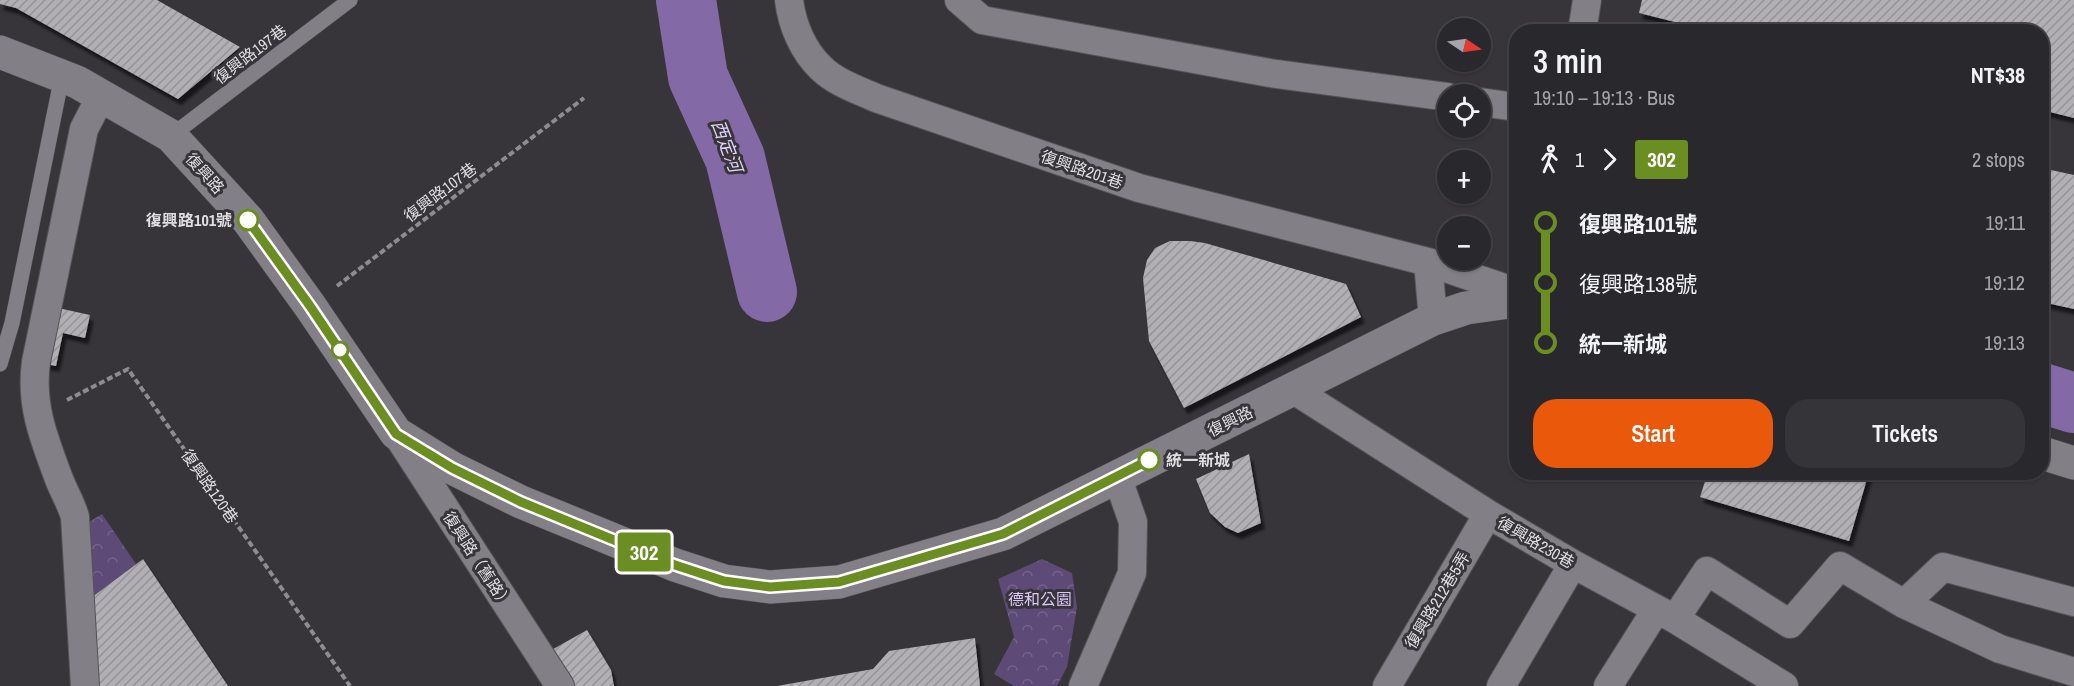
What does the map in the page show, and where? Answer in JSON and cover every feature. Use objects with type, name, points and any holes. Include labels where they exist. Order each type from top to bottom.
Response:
[{"type":"street","name":"復興路201巷","points":[[789,0],[801,42],[821,69],[843,83],[876,98],[1138,188],[1428,262],[1509,290]]},
{"type":"street","points":[[959,0],[982,20],[1270,73],[1437,96]]},
{"type":"street","points":[[1569,24],[1573,0]]},
{"type":"street","points":[[1583,24],[1587,0]]},
{"type":"street","name":"復興路","points":[[0,52],[62,76],[171,136],[248,220],[310,306],[396,434],[452,468],[521,502],[664,561],[724,581],[770,587],[839,582],[1003,534],[1433,319],[1466,308],[1509,302]]},
{"type":"street","points":[[85,686],[75,517],[37,416],[34,396],[36,362],[84,129],[101,96]]},
{"type":"street","points":[[1491,104],[1509,106]]},
{"type":"street","points":[[1428,262],[1433,319]]},
{"type":"street","name":"復興路230巷","points":[[1294,390],[1488,514],[1573,564],[1666,614],[1784,686]]},
{"type":"street","name":"復興路（舊路）","points":[[396,434],[560,686]]},
{"type":"street","points":[[2049,455],[2074,463]]},
{"type":"street","points":[[1092,683],[1132,573],[1133,522],[1117,476]]},
{"type":"street","name":"復興路212巷5弄","points":[[1387,686],[1488,514]]},
{"type":"street","points":[[1501,686],[1573,564]]},
{"type":"street","points":[[1608,686],[1666,614],[1707,571],[1790,624],[1840,566],[1904,604],[2000,648],[2074,672]]},
{"type":"street","points":[[1904,604],[1943,567],[2074,602]]},
{"type":"lane","name":"復興路197巷","points":[[171,136],[351,0]]},
{"type":"lane","points":[[0,364],[12,323],[62,76]]},
{"type":"path","name":"復興路107巷","points":[[310,306],[584,98]]},
{"type":"path","name":"復興路120巷","points":[[37,416],[128,369],[350,686]]},
{"type":"green space","points":[[102,514],[136,564],[80,606],[76,530]]},
{"type":"green space","name":"德和公園","points":[[1042,559],[1072,573],[1077,607],[1067,667],[1057,686],[1014,686],[994,674],[1014,637],[998,579]]},
{"type":"building","points":[[0,0],[157,0],[240,47],[178,99],[16,8],[0,4]]},
{"type":"building","points":[[1642,0],[2074,0],[2074,118],[2049,112],[2049,24],[1683,24],[1639,13]]},
{"type":"building","points":[[2049,170],[2074,175],[2074,309],[2049,304]]},
{"type":"building","points":[[1170,241],[1205,243],[1346,284],[1361,317],[1184,408],[1149,341],[1143,278],[1147,260],[1155,248]]},
{"type":"building","points":[[49,306],[90,315],[85,338],[63,333],[56,366],[36,362]]},
{"type":"building","points":[[1249,454],[1261,523],[1238,533],[1225,527],[1210,513],[1196,479]]},
{"type":"building","points":[[1705,480],[1867,480],[1849,541],[1700,497]]},
{"type":"building","points":[[143,559],[228,686],[85,686],[80,606]]},
{"type":"building","points":[[587,630],[611,670],[614,686],[567,686],[548,652]]},
{"type":"building","points":[[975,638],[980,686],[777,686],[873,669],[889,651]]},
{"type":"waterway","name":"西定河","points":[[686,0],[698,77],[735,158],[767,292]]},
{"type":"waterway","name":"西定河","points":[[2049,395],[2074,403]]},
{"type":"bus line","name":"302","points":[[248,220],[310,306],[396,434],[452,468],[521,502],[675,565],[724,581],[770,587],[839,582],[1003,534],[1149,460]]},
{"type":"place","name":"復興路101號","points":[[248,220]]},
{"type":"place","name":"統一新城","points":[[1149,460]]}]
